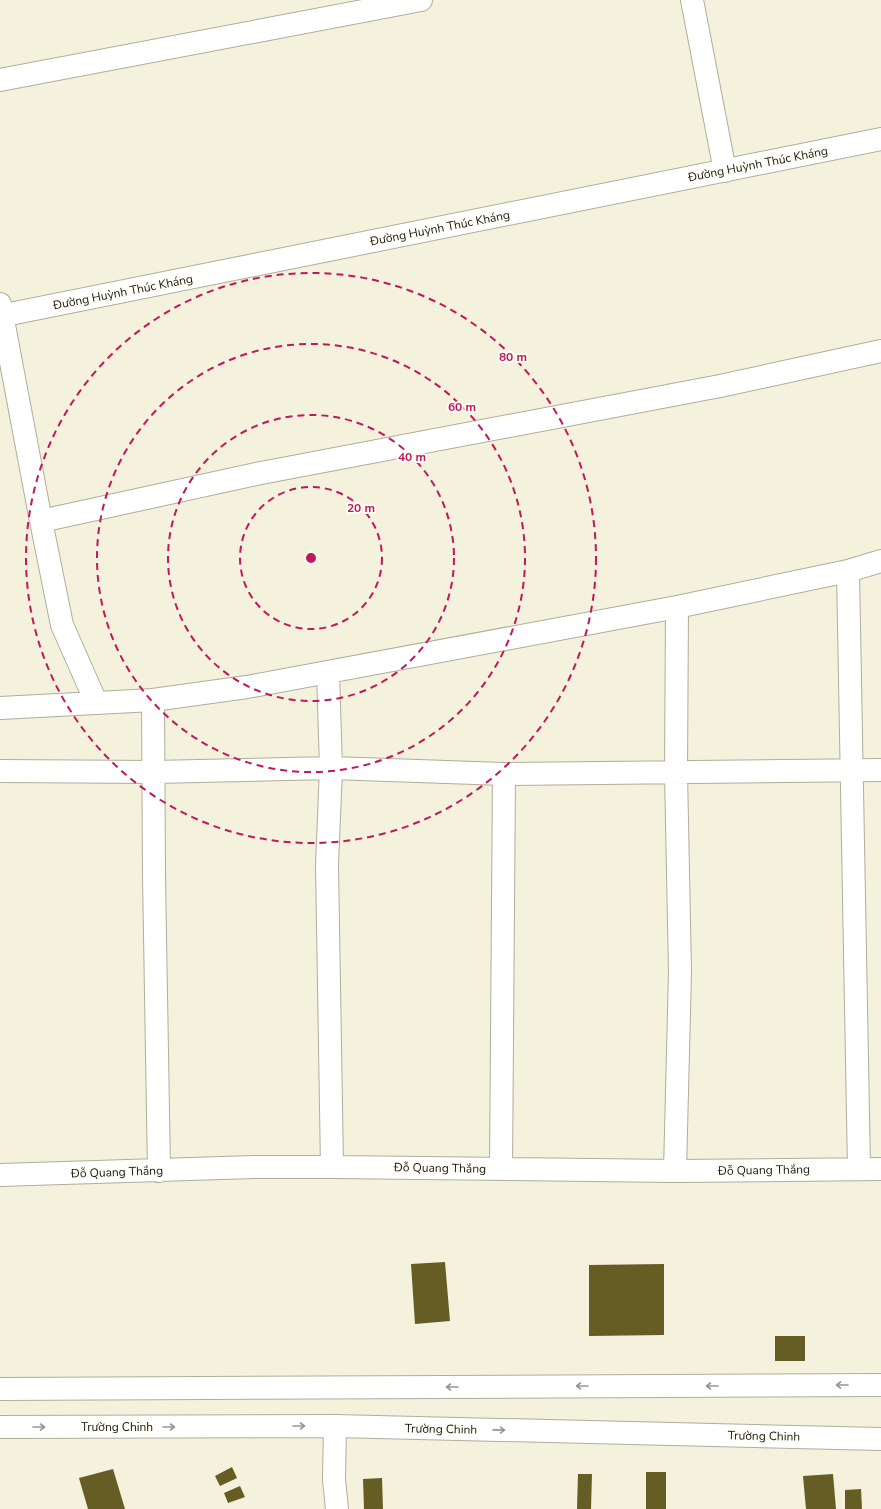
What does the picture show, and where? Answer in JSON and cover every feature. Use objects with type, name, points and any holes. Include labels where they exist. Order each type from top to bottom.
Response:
[{"type":"street","points":[[0,80],[421,0]]},
{"type":"street","points":[[692,0],[725,171]]},
{"type":"street","name":"Đường Huỳnh Thúc Kháng","points":[[1,312],[725,171],[881,139]]},
{"type":"street","points":[[1,312],[62,625],[96,702]]},
{"type":"street","points":[[41,521],[260,473],[720,386],[881,351]]},
{"type":"street","points":[[0,708],[153,700],[246,687],[677,607],[848,571],[881,561]]},
{"type":"street","points":[[848,571],[859,1169]]},
{"type":"street","points":[[675,1171],[680,972],[676,772],[677,607]]},
{"type":"street","points":[[328,672],[331,768],[327,865],[332,1167]]},
{"type":"street","points":[[153,700],[154,875],[159,1171]]},
{"type":"street","points":[[0,770],[154,772],[331,768],[504,774],[881,770]]},
{"type":"street","points":[[501,1169],[504,774]]},
{"type":"street","name":"Đỗ Quang Thắng","points":[[0,1175],[254,1167],[675,1171],[881,1169]]},
{"type":"street","points":[[0,1389],[881,1385]]},
{"type":"street","points":[[335,1426],[334,1480],[337,1509]]},
{"type":"street","name":"Trường Chinh","points":[[0,1427],[335,1426],[881,1439]]},
{"type":"building","points":[[445,1262],[450,1321],[415,1324],[411,1264]]},
{"type":"building","points":[[664,1264],[664,1335],[589,1336],[589,1265]]},
{"type":"building","points":[[775,1336],[805,1336],[805,1361],[775,1361]]},
{"type":"building","points":[[232,1467],[237,1478],[220,1486],[215,1476]]},
{"type":"building","points":[[113,1469],[125,1509],[88,1509],[79,1478]]},
{"type":"building","points":[[646,1472],[666,1472],[666,1509],[646,1509]]},
{"type":"building","points":[[578,1474],[592,1474],[591,1509],[577,1509]]},
{"type":"building","points":[[833,1474],[836,1509],[806,1509],[803,1476]]},
{"type":"building","points":[[382,1478],[383,1509],[364,1509],[363,1479]]},
{"type":"building","points":[[240,1486],[245,1497],[228,1503],[224,1493]]},
{"type":"building","points":[[861,1489],[862,1509],[845,1509],[845,1490]]}]
